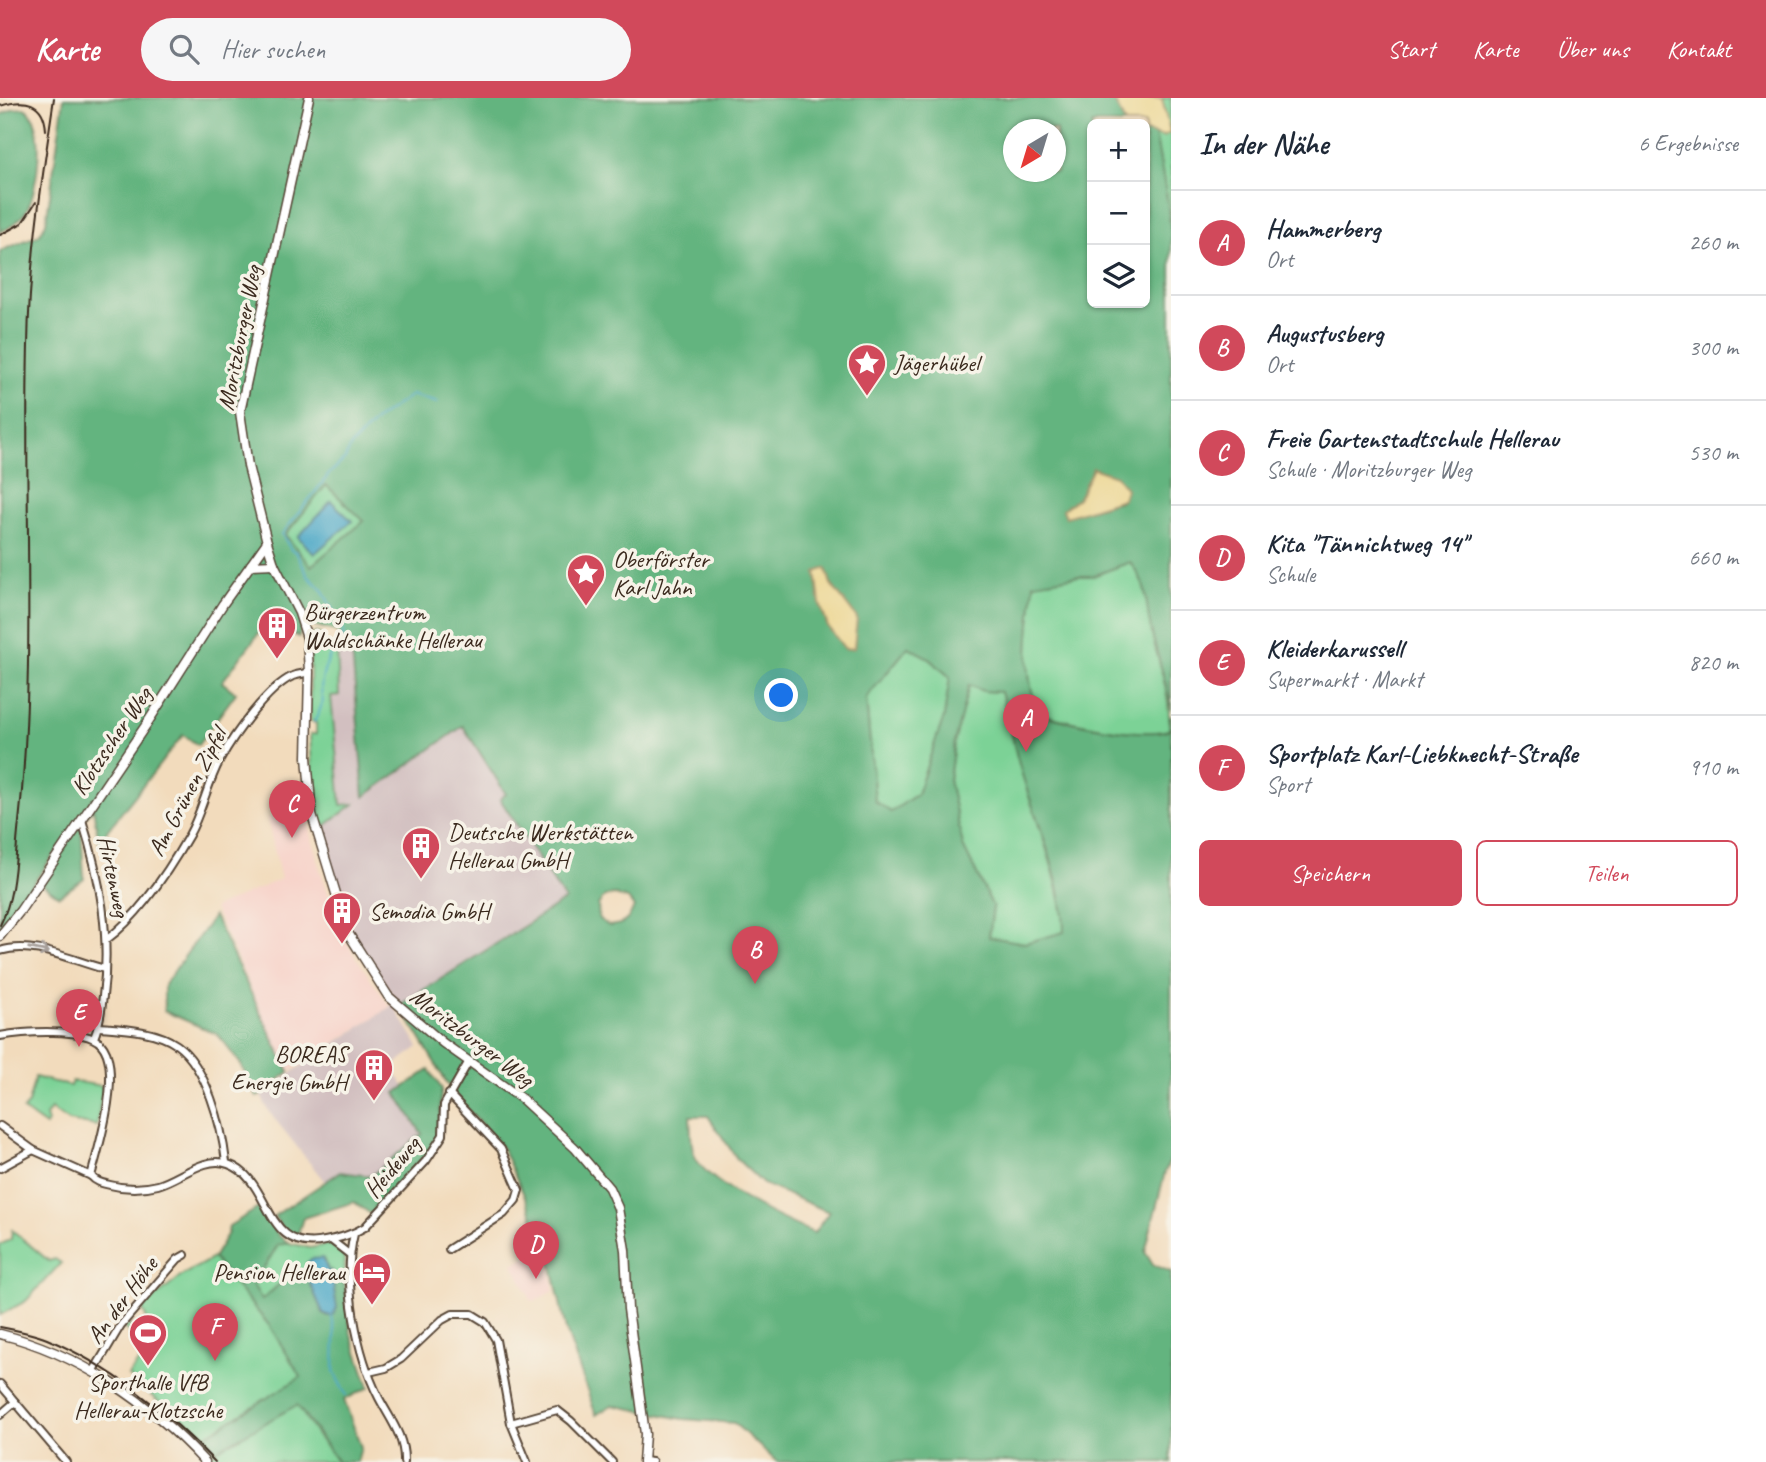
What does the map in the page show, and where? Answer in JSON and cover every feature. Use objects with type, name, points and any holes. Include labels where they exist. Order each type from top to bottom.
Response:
[{"type":"street","name":"Moritzburger Weg","points":[[309,98],[240,412],[248,466],[267,541],[274,564],[305,629],[309,672],[307,757],[310,805],[348,933],[391,1000],[443,1043],[522,1098],[566,1140],[609,1188],[618,1208],[625,1250],[628,1309],[645,1434],[646,1462]]},
{"type":"street","name":"Klotzscher Weg","points":[[0,936],[82,820],[267,541]]},
{"type":"street","points":[[251,565],[274,564]]},
{"type":"street","name":"Am Grünen Zipfel","points":[[106,940],[120,929],[164,876],[190,834],[219,761],[244,725],[279,685],[292,677],[309,672]]},
{"type":"street","name":"Hirtenweg","points":[[82,820],[96,868],[106,940],[99,1027],[94,1038]]},
{"type":"street","points":[[0,951],[24,948],[42,950],[105,969]]},
{"type":"street","points":[[99,1027],[149,1034],[171,1041],[186,1053],[208,1090],[226,1162]]},
{"type":"street","points":[[0,1036],[35,1033],[81,1035],[94,1038],[102,1045],[106,1053],[110,1085],[93,1178]]},
{"type":"street","name":"Heideweg","points":[[354,1234],[365,1227],[426,1161],[443,1135],[444,1105],[469,1061]]},
{"type":"street","points":[[449,1094],[501,1149],[519,1189],[516,1200],[505,1214],[449,1249]]},
{"type":"street","points":[[0,1126],[33,1150],[93,1178],[117,1186],[151,1186],[209,1163],[226,1162],[248,1176],[282,1232],[296,1240],[312,1243],[354,1234],[349,1254],[352,1298],[361,1346],[379,1397],[398,1429],[404,1447],[404,1462]]},
{"type":"street","points":[[0,1168],[33,1150]]},
{"type":"street","points":[[331,1240],[349,1254]]},
{"type":"street","name":"An der Höhe","points":[[93,1372],[121,1325],[178,1259],[185,1255]]},
{"type":"street","points":[[369,1372],[386,1368],[401,1359],[442,1320],[453,1314],[472,1314],[485,1322],[496,1340],[511,1423],[527,1462]]},
{"type":"street","points":[[0,1335],[39,1345],[93,1372],[133,1399],[203,1461]]},
{"type":"street","points":[[0,1384],[66,1462]]},
{"type":"street","points":[[0,1415],[15,1402]]},
{"type":"street","points":[[511,1423],[557,1410],[571,1420],[612,1462]]},
{"type":"shaded area","points":[[352,651],[364,796],[463,725],[506,795],[500,799],[565,901],[395,1008],[419,1047],[391,1067],[405,1087],[397,1093],[422,1133],[371,1176],[340,1172],[325,1182],[270,1113],[261,1096],[305,1063],[390,1007],[393,996],[351,932],[319,830],[352,804],[341,805],[331,696],[339,695],[336,652]]},
{"type":"shaded area","points":[[267,818],[307,818],[320,870],[345,941],[390,1007],[289,1072],[214,908],[281,879]]},
{"type":"shaded area","points":[[543,1247],[554,1291],[532,1302],[513,1264]]},
{"type":"green space","points":[[64,98],[1113,98],[1123,119],[1087,119],[1087,308],[1150,308],[1150,133],[1155,134],[1171,234],[1171,710],[1144,588],[1130,562],[1093,576],[1034,583],[1028,667],[1034,700],[1041,715],[1106,728],[1156,732],[1169,730],[1171,715],[1171,1158],[1145,1252],[1153,1265],[1171,1272],[1171,1462],[777,1462],[734,1423],[683,1419],[612,1405],[596,1415],[566,1330],[552,1266],[526,1199],[502,1148],[453,1093],[400,1005],[565,900],[500,799],[506,794],[463,726],[364,797],[352,651],[336,631],[305,625],[301,626],[299,637],[268,621],[222,682],[236,693],[198,745],[183,735],[99,841],[93,808],[53,856],[0,930],[0,251],[39,235],[46,223]],"holes":[[[326,485],[364,521],[311,566],[285,535]],[[1078,499],[1123,500],[1066,516],[1063,509]],[[908,647],[927,657],[950,677],[944,717],[917,794],[891,812],[875,801],[866,698]],[[969,685],[983,691],[1001,692],[1021,771],[1054,872],[1063,913],[1064,932],[1025,943],[989,937],[993,907],[963,846],[949,780],[954,743]],[[615,895],[628,899],[634,907],[630,916],[618,925],[609,926],[599,919],[598,905],[605,896]],[[690,1116],[708,1116],[738,1160],[763,1184],[829,1212],[814,1233],[747,1200],[713,1177],[694,1154]]]},
{"type":"green space","points":[[1161,98],[1171,98],[1171,234],[1155,134],[1163,137],[1169,133]]},
{"type":"green space","points":[[24,108],[36,126],[37,173],[26,211],[18,221],[0,232],[0,115]]},
{"type":"green space","points":[[326,485],[365,521],[311,567],[285,535]]},
{"type":"green space","points":[[1130,562],[1146,594],[1151,629],[1166,691],[1169,730],[1124,731],[1041,714],[1034,699],[1028,667],[1034,583],[1093,576]]},
{"type":"green space","points":[[315,633],[323,638],[321,649],[328,650],[331,644],[337,648],[339,695],[331,696],[341,805],[354,804],[319,830],[314,813],[310,734],[316,734],[316,723],[310,721],[310,638]]},
{"type":"green space","points":[[908,647],[927,657],[950,677],[944,717],[917,794],[891,813],[875,801],[866,698]]},
{"type":"green space","points":[[969,685],[983,691],[1001,692],[1021,771],[1053,871],[1065,932],[1025,943],[989,937],[993,907],[963,846],[949,780],[954,743]]},
{"type":"green space","points":[[81,823],[84,879],[59,896],[40,883]]},
{"type":"green space","points":[[214,916],[289,1072],[257,1097],[240,1063],[217,1034],[164,1011],[164,985]]},
{"type":"green space","points":[[429,1070],[442,1089],[440,1128],[431,1148],[400,1185],[372,1215],[354,1202],[303,1218],[297,1237],[284,1231],[274,1216],[340,1172],[371,1176],[422,1134],[396,1093]]},
{"type":"green space","points":[[35,1077],[70,1086],[72,1081],[103,1086],[97,1126],[68,1121],[51,1109],[46,1116],[46,1126],[23,1110],[28,1104]]},
{"type":"green space","points":[[260,1207],[279,1236],[289,1243],[278,1245],[253,1285],[262,1300],[286,1278],[291,1269],[306,1274],[323,1313],[327,1316],[337,1308],[331,1271],[345,1285],[351,1334],[369,1387],[344,1400],[361,1447],[357,1462],[338,1462],[297,1405],[213,1452],[202,1438],[301,1377],[269,1325],[213,1258],[228,1233],[229,1226]]},
{"type":"green space","points":[[12,1230],[49,1261],[55,1259],[61,1263],[26,1301],[0,1315],[0,1245],[11,1239]]},
{"type":"green space","points":[[289,1243],[310,1248],[330,1244],[344,1255],[345,1285],[328,1271],[325,1260],[307,1263],[309,1273],[291,1269],[287,1278],[262,1300],[252,1285],[279,1244]]},
{"type":"green space","points":[[213,1258],[269,1325],[302,1377],[202,1438],[128,1376],[150,1346],[122,1327],[148,1322],[142,1308],[184,1274]]},
{"type":"green space","points":[[297,1404],[317,1436],[338,1462],[217,1462],[210,1454]]},
{"type":"sand","points":[[1113,98],[1162,98],[1170,133],[1163,137],[1150,133],[1150,119],[1123,119]]},
{"type":"sand","points":[[1093,468],[1116,476],[1126,489],[1123,499],[1066,517],[1063,509],[1078,498]]},
{"type":"sand","points":[[826,568],[831,584],[857,618],[854,648],[845,649],[828,627],[820,604],[816,572]]},
{"type":"water","points":[[331,501],[352,521],[314,554],[298,537]]},
{"type":"water","points":[[323,1258],[328,1271],[331,1271],[337,1308],[332,1317],[323,1313],[306,1274],[309,1273],[307,1263],[311,1259]]},
{"type":"waterway","points":[[342,639],[344,632],[323,591],[308,576],[296,552],[291,550],[282,534],[330,473],[345,459],[351,446],[376,420],[411,395],[438,403]]},
{"type":"waterway","points":[[314,722],[323,701],[321,687],[324,672],[335,646]]},
{"type":"waterway","points":[[332,1317],[335,1335],[334,1372],[346,1395]]},
{"type":"tram line","points":[[0,925],[9,901],[14,875],[24,762],[28,643],[29,314],[37,221],[54,98]]},
{"type":"tram line","points":[[0,106],[17,102],[32,104],[41,113],[46,130]]},
{"type":"tram line","points":[[0,235],[22,223],[36,202]]},
{"type":"tram line","points":[[0,1327],[47,1339],[93,1362],[158,1408],[215,1462]]},
{"type":"place","name":"Jägerhübel","points":[[867,397]]},
{"type":"place","name":"Oberförster Karl Jahn","points":[[586,607]]},
{"type":"place","name":"Bürgerzentrum Waldschänke Hellerau","points":[[277,660]]},
{"type":"place","name":"Hammerberg","points":[[1026,752]]},
{"type":"place","name":"Freie Gartenstadtschule Hellerau","points":[[292,838]]},
{"type":"place","name":"Deutsche Werkstätten Hellerau GmbH","points":[[421,880]]},
{"type":"place","name":"Semodia GmbH","points":[[342,945]]},
{"type":"place","name":"Augustusberg","points":[[755,984]]},
{"type":"place","name":"Kleiderkarussell","points":[[79,1047]]},
{"type":"place","name":"BOREAS Energie GmbH","points":[[374,1102]]},
{"type":"place","name":"Kita \"Tännichtweg 14\"","points":[[536,1279]]},
{"type":"place","name":"Pension Hellerau","points":[[372,1306]]},
{"type":"place","name":"Sportplatz Karl-Liebknecht-Straße","points":[[215,1361]]},
{"type":"place","name":"Sporthalle VfB Hellerau-Klotzsche","points":[[148,1367]]}]
